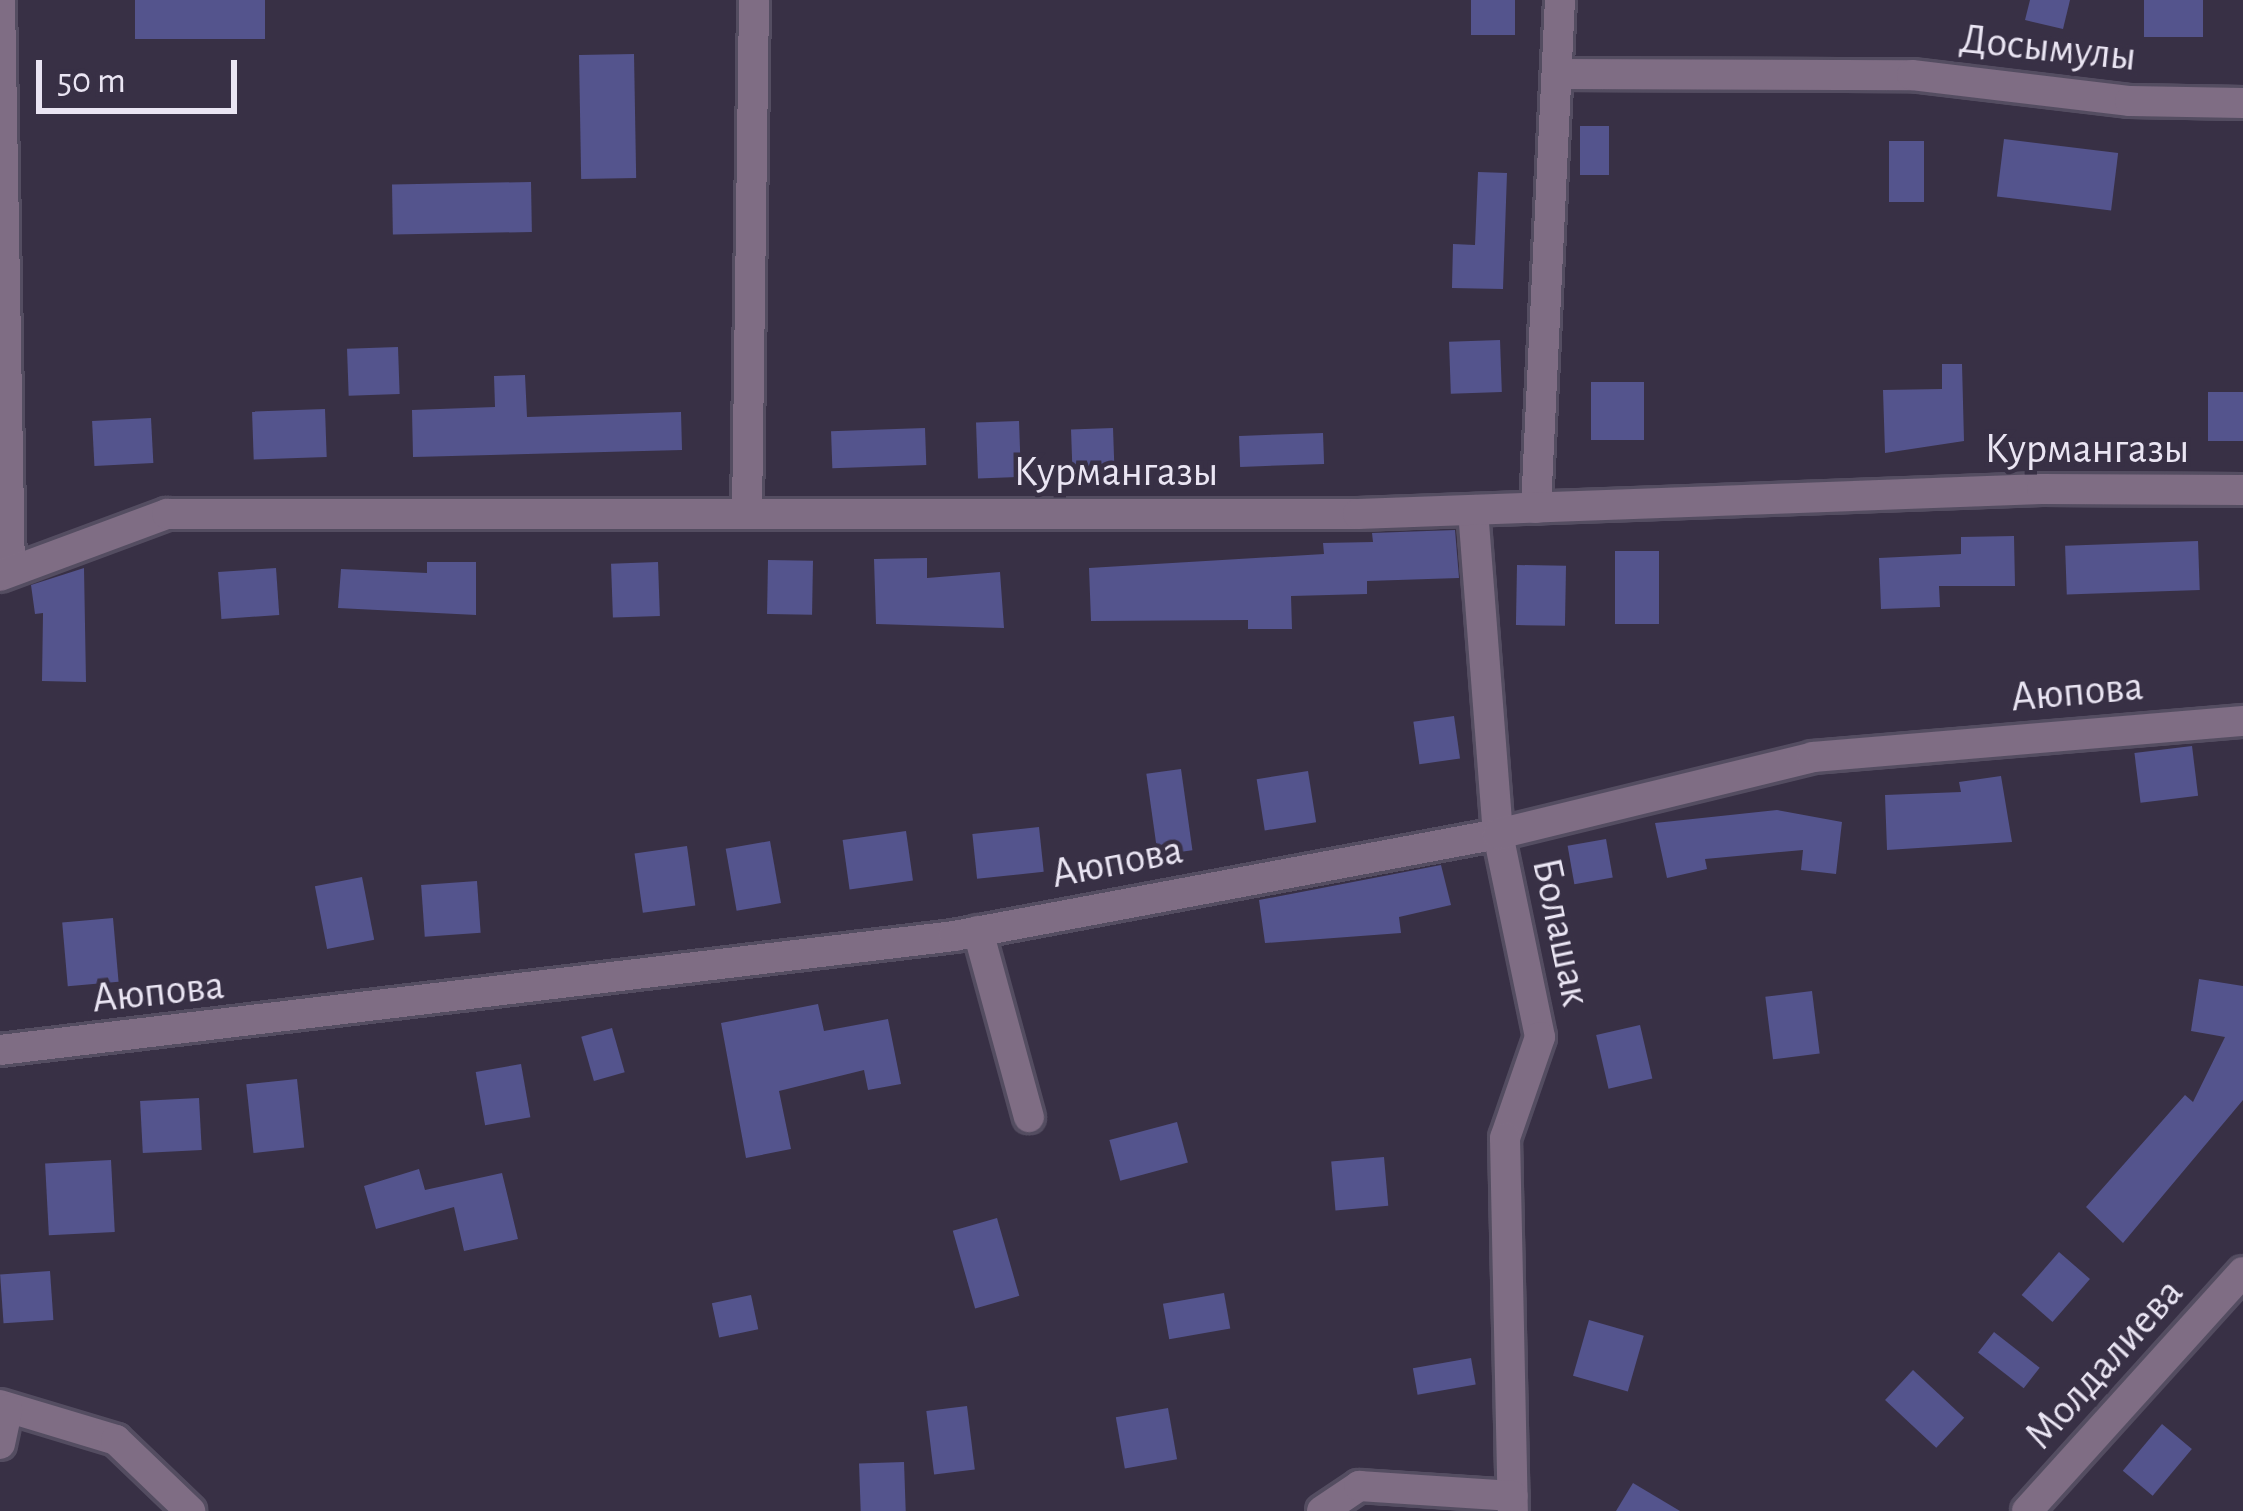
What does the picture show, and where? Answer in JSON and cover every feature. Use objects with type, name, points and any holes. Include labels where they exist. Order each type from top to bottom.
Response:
[{"type":"street","points":[[1,0],[5,574]]},
{"type":"street","points":[[747,514],[754,0]]},
{"type":"street","points":[[1536,508],[1560,0]]},
{"type":"street","name":"Досымулы","points":[[1557,74],[1912,75],[2130,101],[2243,103]]},
{"type":"street","name":"Курмангазы","points":[[5,574],[167,514],[1473,510],[2243,490]]},
{"type":"street","name":"Болашак","points":[[1473,510],[1498,834],[1540,1037],[1505,1138],[1513,1504]]},
{"type":"street","name":"Аюпова","points":[[0,1050],[978,931],[1498,834],[1814,757],[2243,721]]},
{"type":"street","points":[[978,931],[1029,1117]]},
{"type":"street","name":"Молдалиева","points":[[2027,1511],[2243,1272]]},
{"type":"street","points":[[0,1444],[4,1407],[116,1440],[190,1511]]},
{"type":"street","points":[[1322,1511],[1359,1486],[1513,1504]]},
{"type":"building","points":[[135,0],[265,0],[265,39],[135,39]]},
{"type":"building","points":[[1471,0],[1515,0],[1515,35],[1471,35]]},
{"type":"building","points":[[2030,0],[2070,0],[2063,29],[2025,20]]},
{"type":"building","points":[[2144,0],[2203,0],[2203,37],[2144,37]]},
{"type":"building","points":[[634,54],[636,178],[581,179],[579,55]]},
{"type":"building","points":[[1580,126],[1609,126],[1609,175],[1580,175]]},
{"type":"building","points":[[2004,139],[2118,153],[2111,211],[1997,197]]},
{"type":"building","points":[[1889,141],[1924,141],[1924,202],[1889,202]]},
{"type":"building","points":[[1478,172],[1507,173],[1503,289],[1452,288],[1453,244],[1475,245]]},
{"type":"building","points":[[531,182],[532,232],[393,234],[392,184]]},
{"type":"building","points":[[1500,340],[1502,392],[1451,394],[1449,342]]},
{"type":"building","points":[[398,347],[400,394],[349,396],[347,349]]},
{"type":"building","points":[[1942,364],[1962,364],[1964,441],[1885,453],[1883,390],[1942,389]]},
{"type":"building","points":[[525,375],[527,417],[681,412],[682,450],[413,457],[412,410],[495,407],[494,376]]},
{"type":"building","points":[[1591,382],[1644,382],[1644,440],[1591,440]]},
{"type":"building","points":[[2208,392],[2243,392],[2243,441],[2208,441]]},
{"type":"building","points":[[325,409],[327,457],[254,460],[252,412]]},
{"type":"building","points":[[151,418],[153,463],[94,466],[92,421]]},
{"type":"building","points":[[1019,421],[1021,477],[978,478],[976,423]]},
{"type":"building","points":[[925,428],[926,465],[832,468],[831,431]]},
{"type":"building","points":[[1113,428],[1115,480],[1073,481],[1071,429]]},
{"type":"building","points":[[1323,433],[1324,464],[1240,467],[1239,436]]},
{"type":"building","points":[[1455,530],[1459,578],[1367,581],[1367,594],[1291,596],[1292,629],[1248,629],[1248,620],[1091,621],[1089,568],[1324,554],[1323,543],[1373,542],[1372,533]]},
{"type":"building","points":[[2014,536],[2015,586],[1939,586],[1940,607],[1881,609],[1879,558],[1961,554],[1961,537]]},
{"type":"building","points":[[2198,541],[2200,590],[2067,595],[2065,546]]},
{"type":"building","points":[[1615,551],[1659,551],[1659,624],[1615,624]]},
{"type":"building","points":[[927,558],[927,578],[1000,572],[1004,628],[876,624],[874,559]]},
{"type":"building","points":[[768,560],[813,561],[812,615],[767,614]]},
{"type":"building","points":[[427,562],[476,562],[476,615],[338,608],[341,569],[427,573]]},
{"type":"building","points":[[658,562],[660,616],[613,618],[611,564]]},
{"type":"building","points":[[1517,565],[1566,566],[1565,626],[1516,625]]},
{"type":"building","points":[[84,568],[86,682],[42,681],[43,613],[35,614],[31,585]]},
{"type":"building","points":[[276,568],[279,615],[221,619],[218,572]]},
{"type":"building","points":[[1454,716],[1460,759],[1419,764],[1413,722]]},
{"type":"building","points":[[2192,746],[2198,796],[2141,803],[2134,753]]},
{"type":"building","points":[[1181,769],[1192,850],[1158,855],[1146,774]]},
{"type":"building","points":[[1308,771],[1316,822],[1265,830],[1257,779]]},
{"type":"building","points":[[2001,776],[2012,842],[1887,850],[1885,795],[1961,792],[1959,782]]},
{"type":"building","points":[[1777,810],[1842,822],[1836,874],[1801,870],[1803,850],[1705,859],[1707,869],[1667,878],[1655,823]]},
{"type":"building","points":[[1039,827],[1044,872],[977,879],[972,834]]},
{"type":"building","points":[[906,831],[913,881],[850,889],[843,840]]},
{"type":"building","points":[[1606,839],[1613,877],[1574,884],[1568,846]]},
{"type":"building","points":[[770,841],[781,903],[737,911],[726,849]]},
{"type":"building","points":[[687,846],[695,905],[643,913],[635,853]]},
{"type":"building","points":[[1441,865],[1451,905],[1399,917],[1401,933],[1265,943],[1259,900]]},
{"type":"building","points":[[362,877],[374,940],[327,949],[315,886]]},
{"type":"building","points":[[477,881],[481,933],[425,937],[421,885]]},
{"type":"building","points":[[113,918],[119,982],[68,986],[62,922]]},
{"type":"building","points":[[2199,979],[2243,986],[2243,1100],[2123,1243],[2086,1207],[2185,1095],[2193,1102],[2225,1037],[2191,1031]]},
{"type":"building","points":[[1812,991],[1820,1054],[1773,1059],[1765,997]]},
{"type":"building","points":[[818,1004],[824,1031],[888,1019],[901,1084],[868,1090],[864,1070],[779,1091],[791,1149],[746,1158],[721,1023]]},
{"type":"building","points":[[1640,1025],[1652,1079],[1609,1089],[1596,1035]]},
{"type":"building","points":[[612,1028],[625,1072],[594,1081],[581,1037]]},
{"type":"building","points":[[521,1064],[530,1117],[485,1125],[476,1072]]},
{"type":"building","points":[[297,1079],[304,1148],[253,1153],[246,1084]]},
{"type":"building","points":[[199,1098],[202,1150],[143,1153],[140,1101]]},
{"type":"building","points":[[1177,1122],[1188,1163],[1120,1181],[1109,1140]]},
{"type":"building","points":[[1384,1157],[1388,1206],[1335,1210],[1331,1162]]},
{"type":"building","points":[[111,1160],[115,1232],[49,1235],[45,1163]]},
{"type":"building","points":[[419,1169],[425,1190],[502,1173],[518,1239],[464,1251],[454,1207],[376,1229],[364,1186]]},
{"type":"building","points":[[997,1218],[1019,1296],[975,1309],[953,1231]]},
{"type":"building","points":[[2059,1252],[2090,1279],[2053,1322],[2022,1295]]},
{"type":"building","points":[[50,1271],[53,1320],[4,1323],[0,1274]]},
{"type":"building","points":[[1224,1293],[1230,1328],[1169,1339],[1163,1304]]},
{"type":"building","points":[[751,1295],[758,1329],[719,1338],[712,1303]]},
{"type":"building","points":[[1589,1320],[1644,1336],[1628,1391],[1573,1376]]},
{"type":"building","points":[[1994,1332],[2040,1368],[2024,1388],[1978,1352]]},
{"type":"building","points":[[1471,1358],[1476,1385],[1418,1395],[1413,1368]]},
{"type":"building","points":[[1913,1370],[1964,1418],[1936,1448],[1885,1400]]},
{"type":"building","points":[[967,1406],[975,1470],[934,1475],[926,1411]]},
{"type":"building","points":[[1168,1408],[1177,1459],[1125,1468],[1116,1417]]},
{"type":"building","points":[[2162,1424],[2192,1449],[2153,1496],[2123,1471]]},
{"type":"building","points":[[904,1462],[906,1511],[861,1511],[859,1464]]},
{"type":"building","points":[[1633,1483],[1680,1511],[1616,1511]]}]
